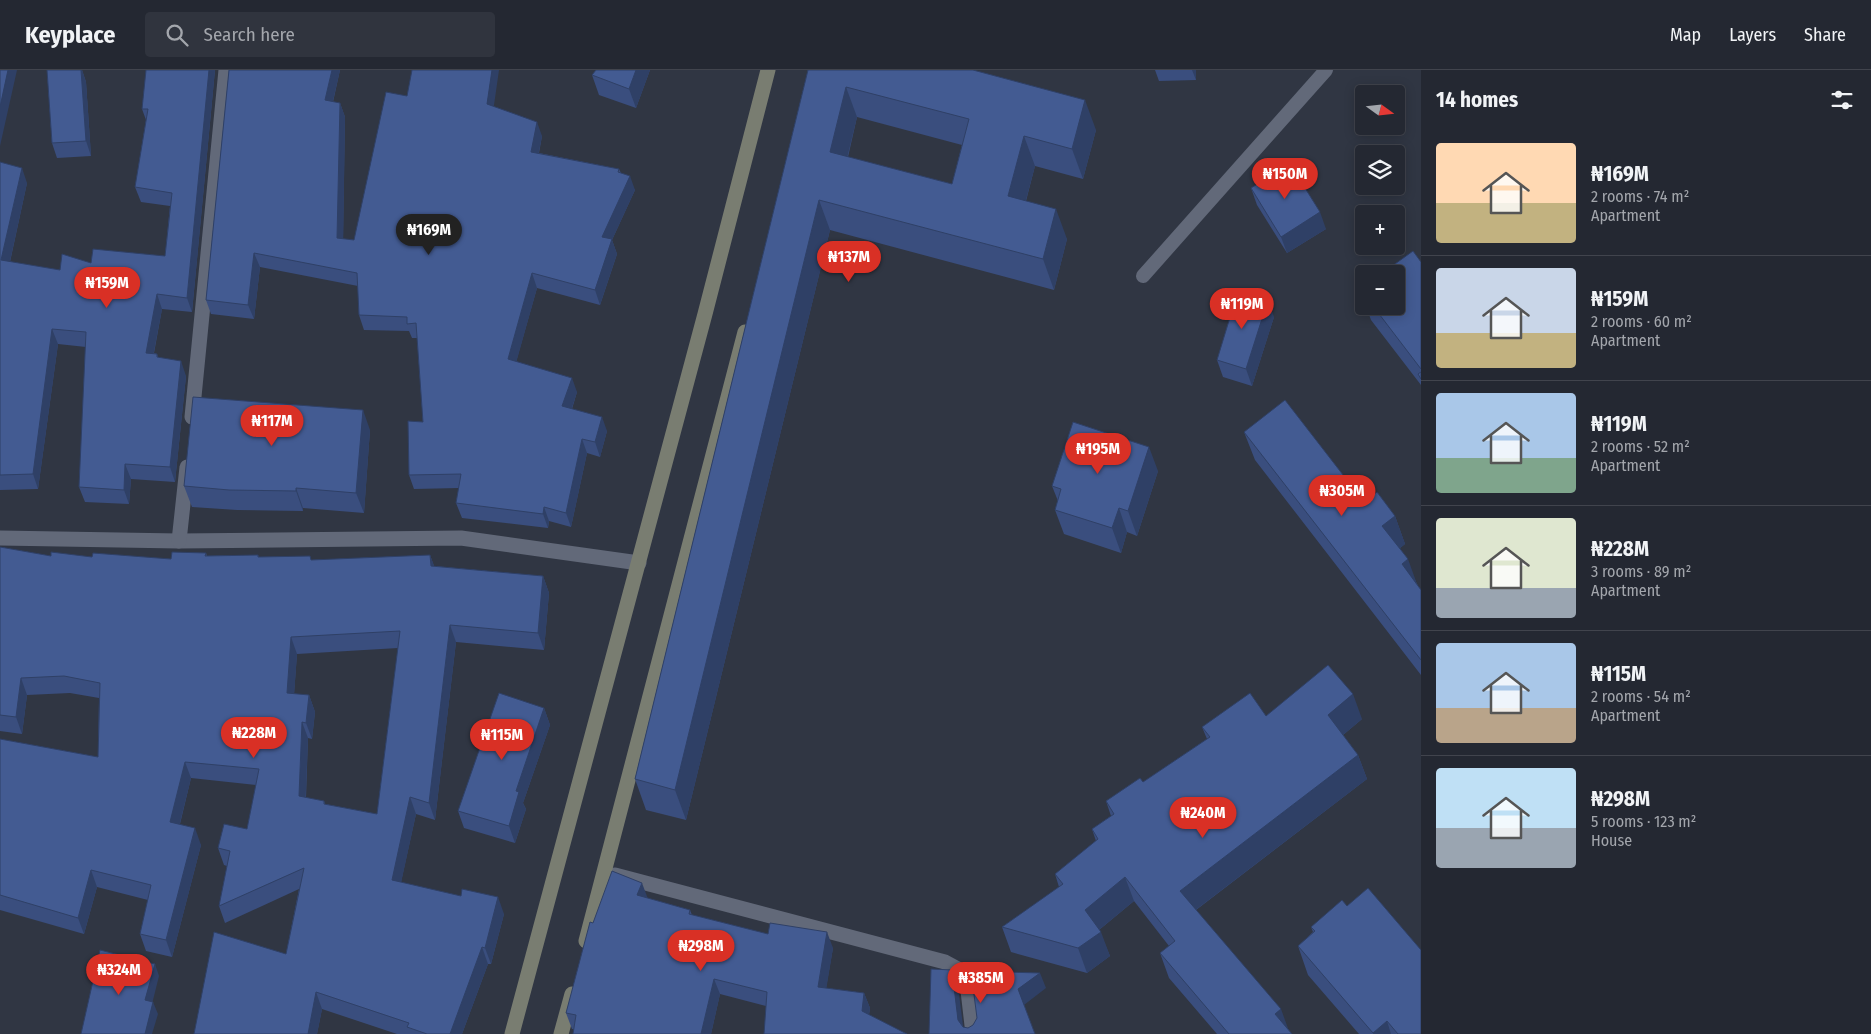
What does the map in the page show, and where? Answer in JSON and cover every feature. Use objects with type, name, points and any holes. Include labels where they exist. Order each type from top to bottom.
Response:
[{"type":"street","points":[[190,433],[226,70]]},
{"type":"street","points":[[512,1034],[639,562],[768,70]]},
{"type":"street","points":[[581,958],[748,319]]},
{"type":"street","points":[[179,541],[188,452]]},
{"type":"street","points":[[0,538],[179,541],[461,538],[639,562]]},
{"type":"street","points":[[604,872],[945,962],[958,969],[967,982],[973,1034]]},
{"type":"street","points":[[561,1034],[576,977]]},
{"type":"lane","points":[[1143,276],[1326,70]]},
{"type":"building","points":[[0,70],[8,70],[0,107]]},
{"type":"building","points":[[47,70],[81,70],[86,141],[52,143]]},
{"type":"building","points":[[146,70],[209,70],[187,298],[157,294],[146,353],[181,361],[170,467],[125,464],[124,490],[79,487],[86,332],[52,329],[33,474],[0,475],[0,162],[22,168],[1,260],[60,270],[62,254],[91,263],[93,249],[165,256],[172,193],[135,187],[148,109],[142,109]]},
{"type":"building","points":[[229,70],[332,70],[325,100],[340,103],[337,238],[354,240],[386,92],[407,96],[412,70],[492,70],[487,104],[537,122],[531,152],[619,169],[618,172],[630,176],[602,237],[612,239],[595,290],[532,273],[508,359],[572,378],[562,406],[602,417],[595,442],[582,439],[566,513],[544,507],[543,514],[456,503],[461,474],[409,475],[408,421],[423,422],[416,323],[407,324],[407,317],[359,315],[357,273],[254,253],[248,305],[206,300]]},
{"type":"building","points":[[596,70],[636,70],[629,89],[592,75]]},
{"type":"building","points":[[808,70],[973,70],[1085,100],[1072,149],[1024,136],[1008,196],[1056,209],[1043,259],[819,200],[675,790],[635,779]],"holes":[[[846,87],[969,119],[952,184],[830,152]]]},
{"type":"building","points":[[1290,164],[1320,212],[1281,237],[1251,188]]},
{"type":"building","points":[[1413,251],[1421,262],[1421,369],[1380,315],[1405,315],[1405,265],[1394,265]]},
{"type":"building","points":[[1238,291],[1268,300],[1246,369],[1217,360]]},
{"type":"building","points":[[193,397],[363,410],[356,493],[296,488],[296,491],[229,490],[184,486]]},
{"type":"building","points":[[1285,400],[1364,502],[1377,492],[1395,516],[1382,526],[1408,559],[1402,564],[1421,590],[1421,660],[1244,432]]},
{"type":"building","points":[[1073,422],[1149,447],[1128,511],[1119,508],[1112,528],[1055,510],[1061,489],[1052,486]]},
{"type":"building","points":[[0,547],[51,556],[51,552],[92,557],[93,553],[171,559],[172,552],[206,553],[205,556],[310,556],[311,560],[430,555],[431,566],[543,576],[538,633],[450,625],[429,803],[410,797],[392,880],[461,896],[462,889],[498,897],[485,948],[482,947],[450,1034],[427,1034],[407,1027],[409,1023],[316,992],[308,1034],[194,1034],[214,932],[286,954],[304,868],[219,906],[230,851],[218,848],[224,824],[247,829],[259,769],[185,762],[170,822],[195,828],[166,940],[140,934],[151,885],[91,870],[78,918],[0,895],[0,739],[98,757],[100,683],[64,676],[21,678],[16,717],[0,715]],"holes":[[[400,631],[377,814],[324,804],[324,801],[299,796],[302,722],[306,723],[309,695],[287,693],[291,637]]]},
{"type":"building","points":[[1328,665],[1353,694],[1328,715],[1358,755],[1180,891],[1281,1009],[1275,1014],[1292,1034],[1229,1034],[1160,953],[1175,941],[1125,877],[1085,910],[1101,932],[1078,948],[1002,927],[1063,884],[1055,874],[1098,839],[1092,829],[1114,814],[1106,801],[1140,778],[1143,782],[1210,737],[1202,727],[1250,693],[1266,716]]},
{"type":"building","points":[[499,693],[544,708],[516,791],[519,792],[509,826],[458,811]]},
{"type":"building","points":[[612,871],[642,883],[637,895],[690,910],[689,914],[768,934],[770,923],[827,932],[818,987],[864,993],[862,1011],[907,1034],[764,1034],[767,992],[714,979],[701,1034],[573,1034],[576,1015],[566,1013],[590,922],[593,923]]},
{"type":"building","points":[[1368,888],[1421,950],[1421,1034],[1398,1034],[1387,1021],[1373,1033],[1298,946],[1315,931],[1311,927],[1342,900],[1347,906]]},
{"type":"building","points":[[100,950],[155,964],[145,1000],[153,1002],[145,1034],[81,1034]]},
{"type":"building","points":[[931,969],[952,970],[958,1020],[963,1027],[968,1028],[973,1025],[977,1018],[971,971],[1040,973],[1018,989],[1035,1034],[929,1034]]}]
